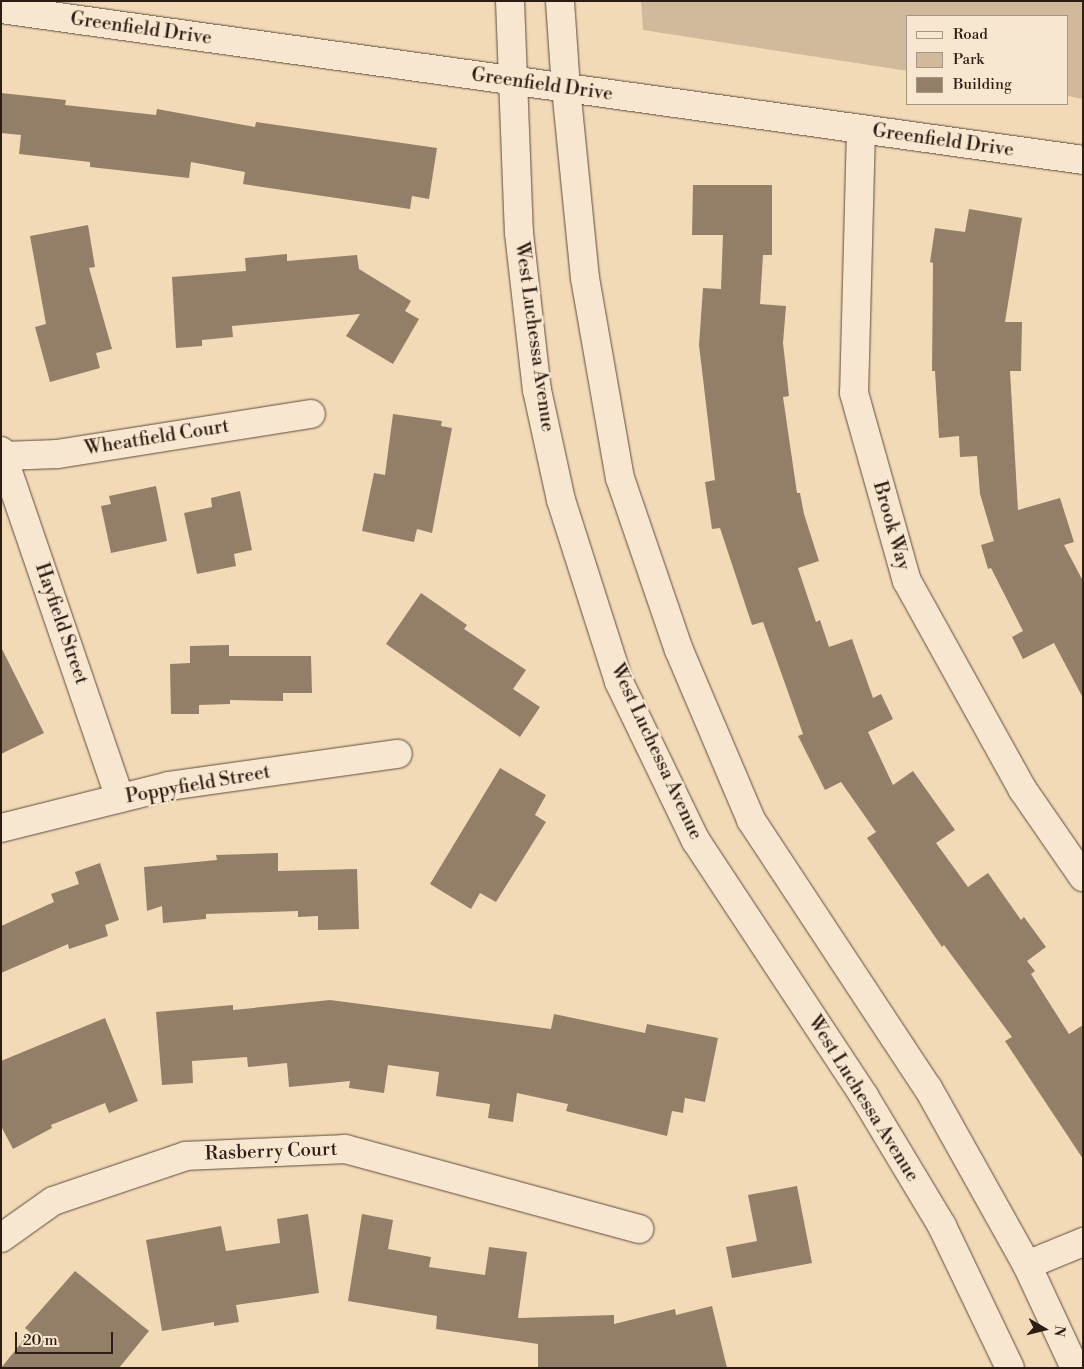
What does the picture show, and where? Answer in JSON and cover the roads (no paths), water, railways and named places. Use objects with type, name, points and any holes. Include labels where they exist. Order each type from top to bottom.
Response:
[{"type":"street","name":"West Luchessa Avenue","points":[[510,1],[519,233],[538,390],[561,500],[619,682],[696,841],[864,1096],[942,1226],[1010,1368]]},
{"type":"street","points":[[560,1],[566,88],[585,278],[620,478],[679,650],[751,820],[928,1088],[1027,1265],[1075,1368]]},
{"type":"street","name":"Greenfield Drive","points":[[1,9],[1083,160]]},
{"type":"street","name":"Brook Way","points":[[861,129],[854,393],[907,581],[1023,790],[1083,877]]},
{"type":"street","name":"Wheatfield Court","points":[[2,453],[58,454],[311,414]]},
{"type":"street","name":"Hayfield Street","points":[[2,453],[120,798]]},
{"type":"street","name":"Poppyfield Street","points":[[1,828],[169,786],[398,754]]},
{"type":"street","name":"Rasberry Court","points":[[1,1238],[53,1201],[186,1156],[346,1149],[639,1229]]},
{"type":"street","points":[[1027,1265],[1083,1242]]}]
